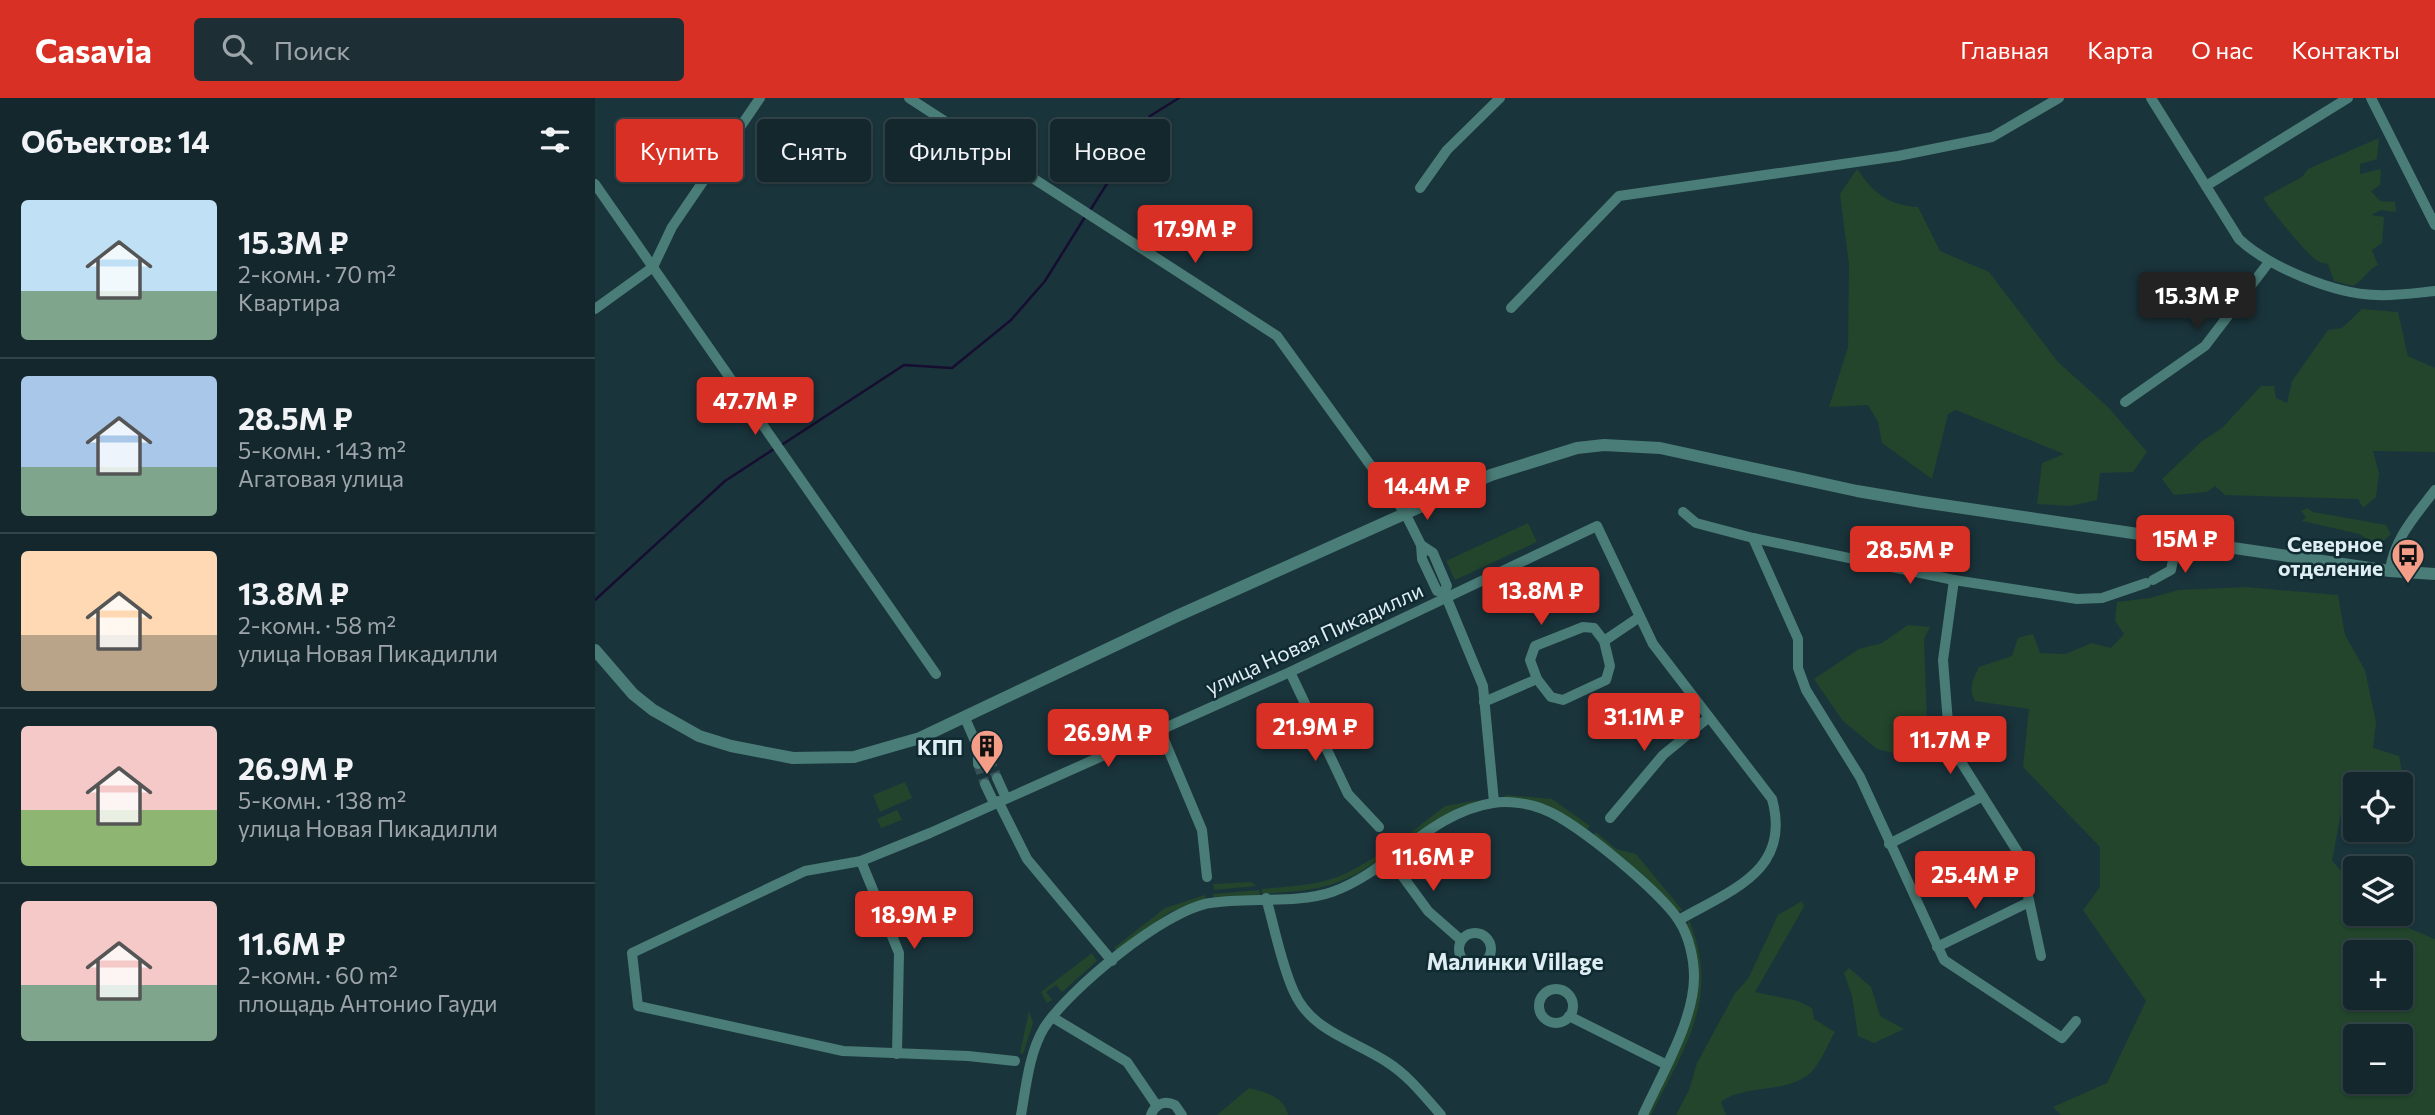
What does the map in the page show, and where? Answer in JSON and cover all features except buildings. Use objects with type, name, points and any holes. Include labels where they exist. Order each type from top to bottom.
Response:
[{"type":"street","points":[[595,309],[653,267],[673,226],[760,98]]},
{"type":"street","points":[[909,98],[1277,336],[1405,513],[1421,545],[1422,559],[1437,591],[1445,595],[1475,661],[1484,702],[1494,802]]},
{"type":"street","points":[[1420,188],[1447,150],[1500,98]]},
{"type":"street","points":[[1511,308],[1619,196],[1898,156],[1992,137],[2059,98]]},
{"type":"street","points":[[2151,98],[2239,239],[2269,262],[2354,293],[2389,295],[2435,291]]},
{"type":"street","points":[[2206,186],[2348,98]]},
{"type":"street","points":[[2371,98],[2435,225]]},
{"type":"street","points":[[595,184],[936,674]]},
{"type":"street","points":[[2125,402],[2205,346],[2269,262]]},
{"type":"street","points":[[595,650],[633,694],[675,725],[710,739],[793,758],[854,757],[920,738],[1177,616],[1405,513],[1534,459],[1577,448],[1604,445],[1660,448],[1857,491],[2391,571],[2435,574]]},
{"type":"street","points":[[2391,571],[2392,555],[2405,530],[2435,490]]},
{"type":"street","points":[[1683,512],[1696,523],[1753,538],[1954,579],[2077,599],[2102,598],[2171,570],[2177,540]]},
{"type":"street","name":"улица Новая Пикадилли","points":[[897,1054],[843,1051],[638,1006],[637,977],[631,959],[637,949],[805,871],[860,861],[999,801],[1290,672],[1445,595],[1597,526],[1638,618]]},
{"type":"street","points":[[1753,538],[1798,639],[1798,668],[1806,690],[1860,777],[1944,960],[1954,970],[2062,1038],[2076,1021]]},
{"type":"street","points":[[1954,579],[1943,660],[1948,723],[1956,754],[2019,854],[2026,877],[2027,903],[2041,956]]},
{"type":"street","points":[[1604,641],[1638,618],[1653,644],[1772,799],[1777,819],[1777,838],[1765,866],[1679,920]]},
{"type":"street","points":[[1583,627],[1594,628],[1604,641],[1610,666],[1606,680],[1563,700],[1551,697],[1537,679],[1530,660],[1535,646],[1583,627]]},
{"type":"street","points":[[1290,672],[1348,794],[1379,827]]},
{"type":"street","points":[[1484,702],[1537,679]]},
{"type":"street","points":[[965,718],[978,748],[978,764]]},
{"type":"street","points":[[1610,818],[1663,755],[1708,718]]},
{"type":"street","points":[[1160,730],[1202,830],[1207,877]]},
{"type":"street","points":[[978,748],[989,758]]},
{"type":"street","points":[[997,778],[999,801]]},
{"type":"street","points":[[985,784],[999,801],[1027,859],[1112,961]]},
{"type":"street","points":[[1889,844],[1981,797]]},
{"type":"street","points":[[1021,1115],[1031,1063],[1042,1031],[1052,1017],[1112,961],[1162,921],[1185,909],[1210,903],[1330,892],[1359,879],[1444,822],[1494,802],[1544,809],[1566,821],[1651,891],[1679,920],[1691,952],[1694,976],[1691,1007],[1643,1115]]},
{"type":"street","points":[[1390,859],[1427,911],[1461,940]]},
{"type":"street","points":[[860,861],[899,953],[897,1054],[968,1056],[1015,1061]]},
{"type":"street","points":[[1266,898],[1294,992],[1308,1014],[1328,1032],[1386,1061],[1408,1078],[1441,1115]]},
{"type":"street","points":[[1937,947],[2027,903]]},
{"type":"street","points":[[1569,1016],[1665,1064]]},
{"type":"street","points":[[1052,1017],[1126,1062],[1154,1111],[1170,1103],[1179,1108],[1182,1115]]},
{"type":"green space","points":[[2379,138],[2377,159],[2360,164],[2360,174],[2381,169],[2380,185],[2371,191],[2380,201],[2395,202],[2396,212],[2381,210],[2371,215],[2384,217],[2382,243],[2372,250],[2378,265],[2353,286],[2334,281],[2328,264],[2318,261],[2307,251],[2263,198],[2302,177],[2308,169]]},
{"type":"green space","points":[[1857,169],[1882,196],[1898,204],[1918,207],[1940,251],[1989,272],[2058,362],[2108,407],[2147,452],[2133,472],[2100,473],[2097,500],[2070,506],[2037,504],[2042,463],[2064,454],[1956,410],[1948,414],[1932,479],[1882,443],[1878,422],[1868,405],[1829,407],[1848,347],[1849,265],[1840,194]]},
{"type":"green space","points":[[2362,309],[2398,312],[2408,356],[2435,368],[2435,452],[2373,451],[2379,473],[2376,497],[2363,508],[2358,499],[2225,495],[2215,486],[2207,492],[2174,495],[2162,479],[2202,441],[2222,428],[2261,386],[2274,386],[2276,398],[2287,403],[2292,381],[2328,330],[2342,328]]},
{"type":"green space","points":[[2307,508],[2313,512],[2386,525],[2391,534],[2378,546],[2359,534],[2302,521],[2306,517],[2301,511]]},
{"type":"green space","points":[[1528,523],[1537,542],[1455,580],[1446,561]]},
{"type":"green space","points":[[2246,587],[2338,595],[2345,635],[2365,670],[2376,722],[2373,748],[2399,756],[2402,772],[2343,772],[2343,802],[2332,861],[2343,872],[2343,926],[2404,926],[2435,939],[2435,1115],[2061,1115],[2053,1107],[2107,1083],[2146,1001],[2083,910],[2100,887],[2100,847],[2023,767],[2029,709],[1975,701],[1972,684],[1979,667],[2012,656],[2018,638],[2033,634],[2040,653],[2065,654],[2092,643],[2111,648],[2124,634],[2115,621],[2117,602],[2150,598],[2178,590]]},
{"type":"green space","points":[[1908,625],[1930,627],[1924,639],[1927,721],[1916,758],[1877,749],[1843,721],[1814,679],[1859,649],[1882,643]]},
{"type":"green space","points":[[905,782],[912,798],[880,812],[873,795]]},
{"type":"green space","points":[[1505,795],[1552,799],[1590,826],[1586,831],[1563,814],[1505,800]]},
{"type":"green space","points":[[1480,800],[1399,848],[1396,844],[1445,806]]},
{"type":"green space","points":[[897,810],[902,820],[881,828],[877,819]]},
{"type":"green space","points":[[1596,832],[1616,849],[1636,854],[1683,911],[1675,911],[1592,836]]},
{"type":"green space","points":[[1379,854],[1382,858],[1338,882],[1312,889],[1262,894],[1262,889],[1311,884],[1336,877]]},
{"type":"green space","points":[[1251,882],[1256,886],[1214,890],[1213,884]]},
{"type":"green space","points":[[1259,890],[1260,895],[1214,899],[1213,894]]},
{"type":"green space","points":[[1205,895],[1206,900],[1170,912],[1121,949],[1117,951],[1114,948],[1165,908]]},
{"type":"green space","points":[[1802,901],[1804,907],[1755,992],[1798,1001],[1812,1008],[1814,1019],[1835,1032],[1822,1057],[1813,1070],[1793,1083],[1743,1092],[1721,1102],[1726,1115],[1676,1115],[1689,1090],[1697,1063],[1735,993],[1748,979],[1778,915]]},
{"type":"green space","points":[[1689,920],[1698,948],[1701,973],[1700,998],[1695,1021],[1676,1067],[1651,1115],[1646,1115],[1695,1006],[1686,927]]},
{"type":"green space","points":[[1092,953],[1097,961],[1062,992],[1056,985],[1046,992],[1052,1000],[1047,1003],[1041,992]]},
{"type":"green space","points":[[1849,968],[1871,987],[1880,1016],[1904,1029],[1874,1043],[1858,1036],[1852,996],[1844,973]]},
{"type":"green space","points":[[1029,1011],[1033,1023],[1023,1054],[1020,1053]]},
{"type":"green space","points":[[1249,1088],[1278,1099],[1288,1115],[1217,1115]]},
{"type":"waterway","points":[[1089,212],[1150,116],[1179,98]]},
{"type":"waterway","points":[[780,446],[904,365],[952,368],[1011,320],[1045,281],[1085,217]]},
{"type":"waterway","points":[[595,600],[725,481],[774,449]]},
{"type":"tunnel","points":[[989,758],[997,778]]},
{"type":"tunnel","points":[[978,764],[985,784]]},
{"type":"place","name":"Северное отделение","points":[[2408,585]]},
{"type":"place","name":"КПП","points":[[987,776]]},
{"type":"district","name":"Малинки Village","points":[[1515,961]]}]
